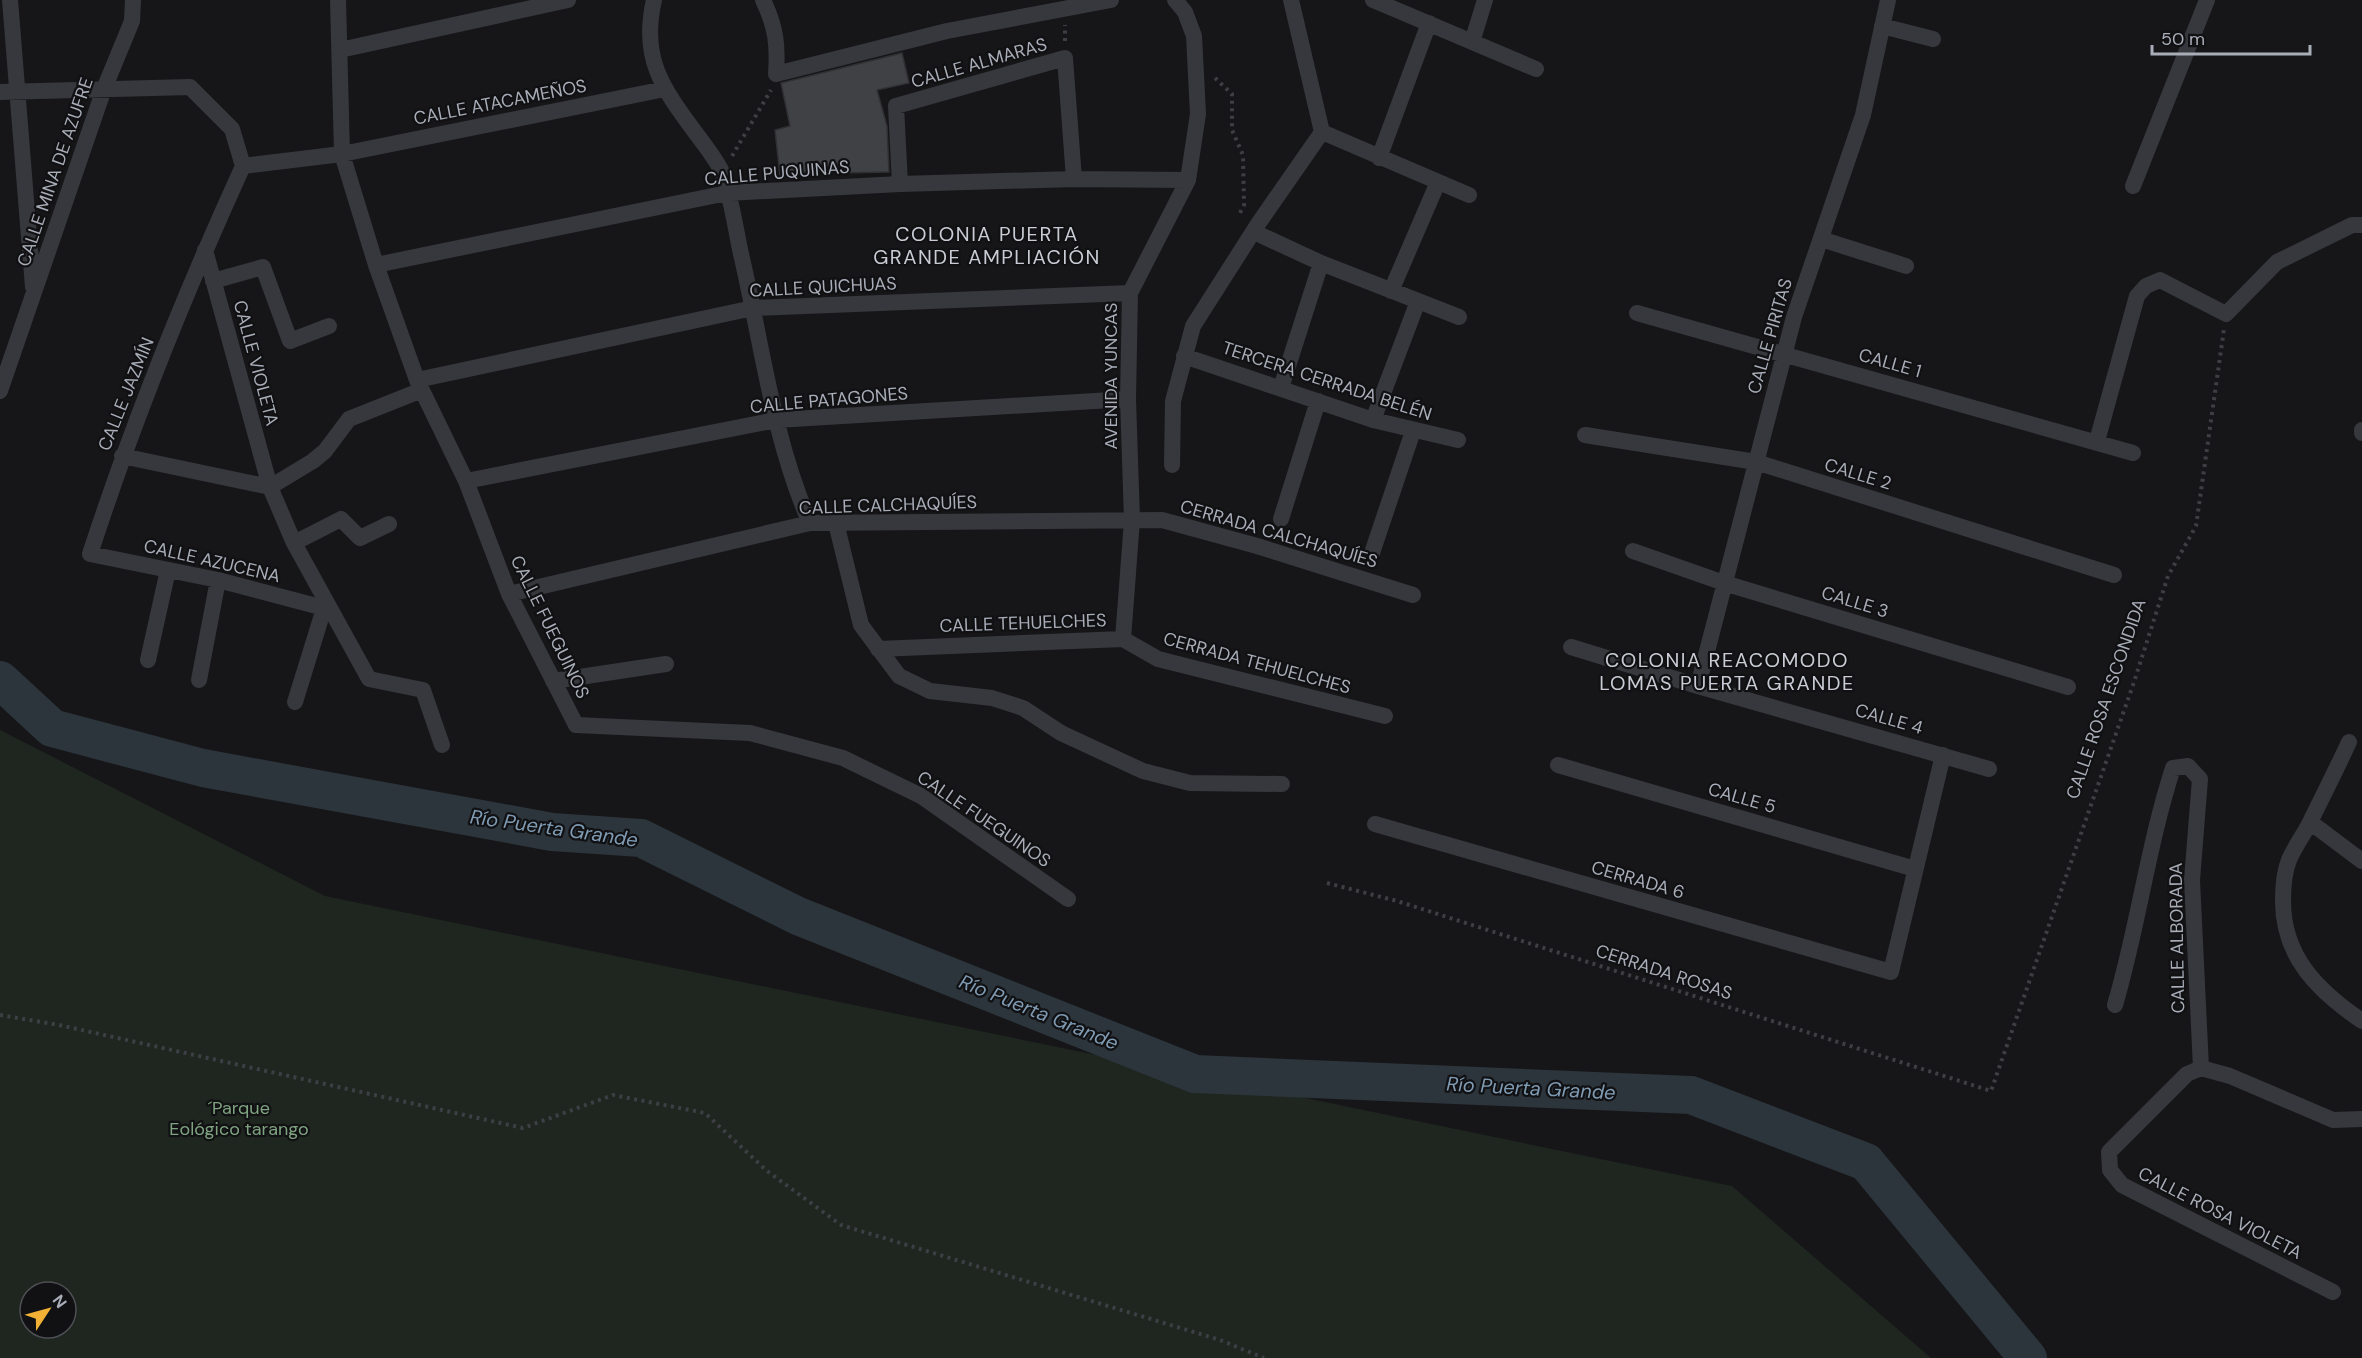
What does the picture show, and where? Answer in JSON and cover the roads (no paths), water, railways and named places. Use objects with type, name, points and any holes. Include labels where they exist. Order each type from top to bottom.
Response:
[{"type":"street","points":[[10,0],[8,92],[33,294]]},
{"type":"street","name":"CALLE MINA DE AZUFRE","points":[[0,391],[104,88],[132,21],[133,0]]},
{"type":"street","name":"CALLE FUEGUINOS","points":[[338,0],[342,154],[376,265],[419,385],[466,481],[509,594],[576,725],[750,733],[843,758],[921,796],[1068,900]]},
{"type":"street","points":[[340,50],[568,0]]},
{"type":"street","points":[[654,0],[650,18],[649,44],[655,68],[665,89],[722,171],[777,420],[795,489],[810,523]]},
{"type":"street","points":[[763,0],[774,26],[777,52],[776,74],[947,31],[1111,0]]},
{"type":"street","name":"AVENIDA YUNCAS","points":[[1132,520],[1128,399],[1130,293],[1188,180],[1198,114],[1194,36],[1185,12],[1175,0]]},
{"type":"street","points":[[1172,465],[1173,401],[1192,326],[1322,132],[1292,0]]},
{"type":"street","points":[[1373,0],[1536,69]]},
{"type":"street","points":[[1472,42],[1485,0]]},
{"type":"street","name":"CALLE PIRITAS","points":[[1698,686],[1794,318],[1863,115],[1888,0]]},
{"type":"street","points":[[2133,186],[2207,0]]},
{"type":"street","points":[[1379,158],[1429,23]]},
{"type":"street","points":[[1882,27],[1933,39]]},
{"type":"street","name":"CALLE ALMARAS","points":[[900,184],[896,106],[1065,58],[1074,179]]},
{"type":"street","points":[[8,92],[190,87],[232,129],[243,166]]},
{"type":"street","name":"CALLE ATACAMEÑOS","points":[[243,166],[342,154],[665,89]]},
{"type":"street","points":[[1322,132],[1469,195]]},
{"type":"street","name":"CALLE JAZMÍN","points":[[90,554],[122,456],[205,250],[243,166]]},
{"type":"street","name":"CALLE PUQUINAS","points":[[376,265],[727,193],[900,184],[1074,179],[1188,180]]},
{"type":"street","points":[[1390,291],[1438,182]]},
{"type":"street","points":[[2097,441],[2137,296],[2146,286],[2160,280],[2226,314],[2277,262],[2352,225],[2362,225]]},
{"type":"street","points":[[1256,228],[1321,263],[1459,317]]},
{"type":"street","points":[[1821,239],[1906,266]]},
{"type":"street","name":"CALLE VIOLETA","points":[[205,250],[270,487],[294,543],[325,605],[369,679],[423,690],[442,744]]},
{"type":"street","points":[[1281,388],[1321,263]]},
{"type":"street","points":[[213,281],[263,267],[290,341],[330,326]]},
{"type":"street","name":"CALLE QUICHUAS","points":[[270,487],[313,462],[325,451],[349,419],[419,385],[753,308],[1130,293]]},
{"type":"street","points":[[1373,420],[1418,301]]},
{"type":"street","name":"CALLE 1","points":[[1637,313],[2133,453]]},
{"type":"street","name":"TERCERA CERRADA BELÉN","points":[[1184,356],[1373,420],[1458,441]]},
{"type":"street","name":"CALLE PATAGONES","points":[[466,481],[777,420],[1128,399]]},
{"type":"street","points":[[1281,519],[1318,401]]},
{"type":"street","points":[[1371,556],[1413,431]]},
{"type":"street","name":"CALLE 2","points":[[1585,435],[1756,462],[2114,575]]},
{"type":"street","points":[[122,456],[270,487]]},
{"type":"street","points":[[294,543],[341,519],[360,538],[389,524]]},
{"type":"street","name":"CALLE CALCHAQUÍES","points":[[509,594],[810,523],[1132,520]]},
{"type":"street","name":"CERRADA CALCHAQUÍES","points":[[1132,520],[1162,520],[1413,594]]},
{"type":"street","name":"CALLE TEHUELCHES","points":[[878,649],[1123,639],[1132,520]]},
{"type":"street","points":[[836,523],[861,625],[899,676],[930,691],[992,698],[1023,708],[1061,733],[1143,771],[1190,783],[1282,784]]},
{"type":"street","name":"CALLE 3","points":[[1633,551],[1724,583],[2068,687]]},
{"type":"street","name":"CALLE AZUCENA","points":[[90,554],[325,605]]},
{"type":"street","points":[[148,660],[168,570]]},
{"type":"street","points":[[199,680],[218,580]]},
{"type":"street","points":[[295,702],[325,605]]},
{"type":"street","name":"CERRADA TEHUELCHES","points":[[1123,639],[1158,659],[1385,716]]},
{"type":"street","name":"CALLE 4","points":[[1571,647],[1698,686],[1989,769]]},
{"type":"street","points":[[553,681],[666,664]]},
{"type":"street","points":[[2349,742],[2289,861],[2283,887],[2283,913],[2289,944],[2308,975],[2341,1006],[2362,1021]]},
{"type":"street","points":[[1916,869],[1943,755]]},
{"type":"street","name":"CALLE 5","points":[[1558,765],[1916,869]]},
{"type":"street","name":"CALLE ALBORADA","points":[[2115,1005],[2130,954],[2162,800],[2173,768],[2188,766],[2200,779],[2192,880],[2201,1068]]},
{"type":"street","points":[[2310,822],[2362,861]]},
{"type":"street","name":"CERRADA 6","points":[[1375,824],[1891,972],[1916,869]]},
{"type":"street","points":[[2201,1068],[2230,1076],[2333,1120],[2362,1119]]},
{"type":"street","name":"CALLE ROSA VIOLETA","points":[[2201,1068],[2187,1074],[2109,1152],[2110,1170],[2122,1185],[2333,1292]]},
{"type":"waterway","name":"Río Puerta Grande","points":[[0,680],[52,728],[203,768],[552,832],[641,838],[798,916],[1195,1074],[1691,1095],[1866,1162],[2028,1358]]},
{"type":"district","name":"COLONIA PUERTA GRANDE AMPLIACIÓN","points":[[987,246]]},
{"type":"district","name":"COLONIA REACOMODO LOMAS PUERTA GRANDE","points":[[1727,672]]},
{"type":"park label","name":"´Parque Eológico tarango","points":[[239,1118]]}]
